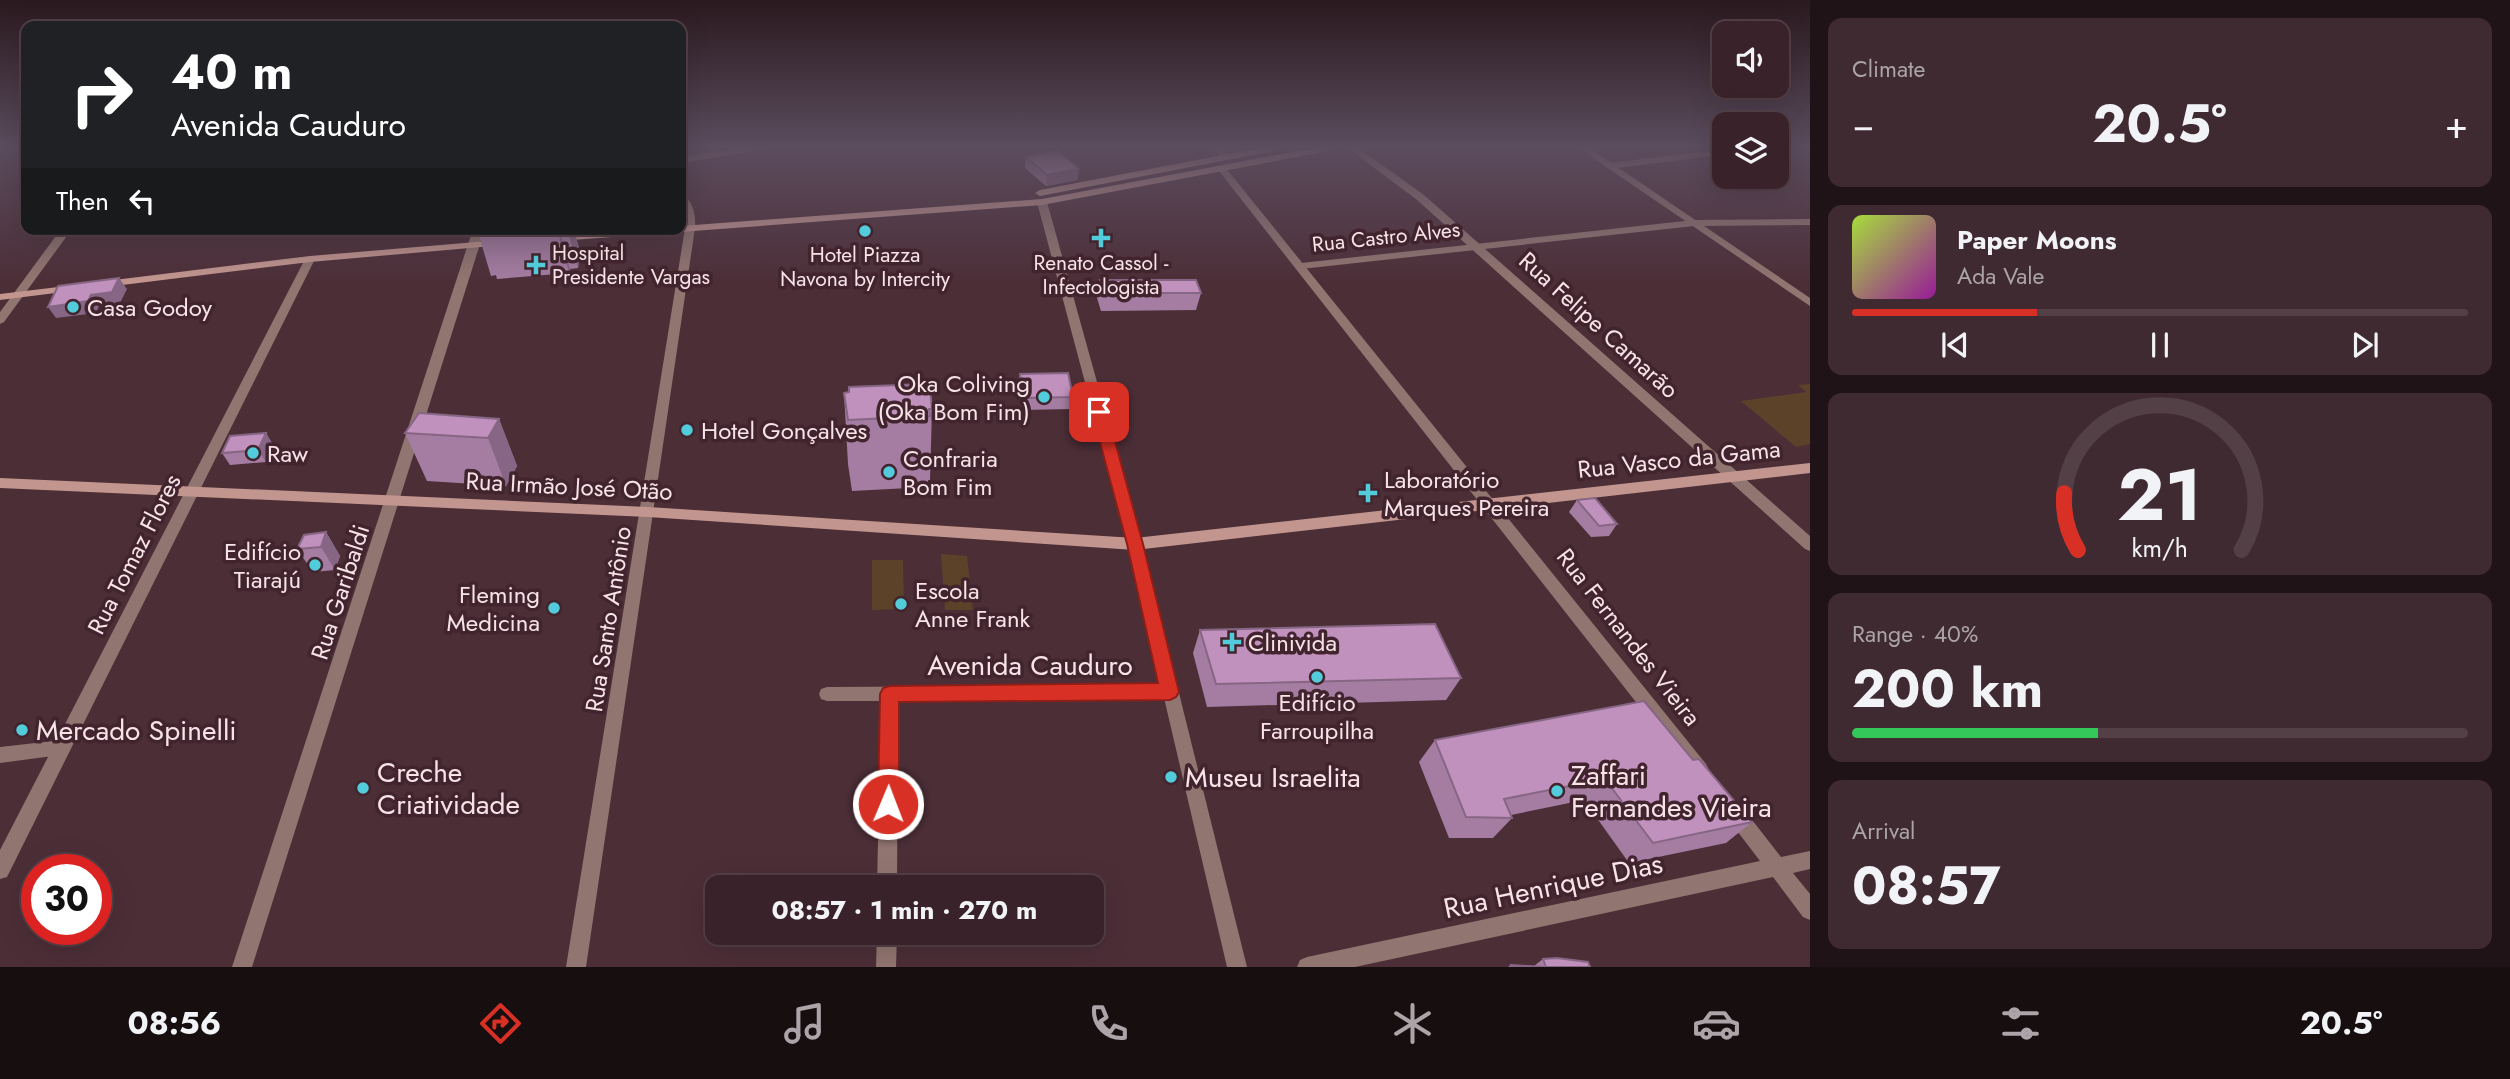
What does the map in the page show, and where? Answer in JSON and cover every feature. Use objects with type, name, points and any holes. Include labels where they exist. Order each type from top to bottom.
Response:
[{"type":"main road","points":[[966,207],[1053,192]]},
{"type":"main road","points":[[686,229],[1042,202],[1088,192]]},
{"type":"main road","points":[[551,239],[604,235]]},
{"type":"main road","points":[[0,297],[476,237],[513,242]]},
{"type":"main road","points":[[1776,471],[1810,459]]},
{"type":"main road","name":"Rua Vasco da Gama","points":[[1135,544],[1810,468]]},
{"type":"main road","name":"Rua Irmão José Otão","points":[[1,483],[648,512],[1135,544]]},
{"type":"street","name":"Rua Fernandes Vieira","points":[[1246,192],[1301,266],[1710,782]]},
{"type":"street","name":"Rua Felipe Camarão","points":[[1413,192],[1810,545]]},
{"type":"street","points":[[1648,192],[1810,303]]},
{"type":"street","points":[[1042,202],[1135,544],[1237,967]]},
{"type":"street","name":"Rua Santo Antônio","points":[[686,206],[691,215],[686,224]]},
{"type":"street","name":"Rua Castro Alves","points":[[1301,266],[1694,223],[1810,222]]},
{"type":"street","points":[[0,320],[63,235]]},
{"type":"street","name":"Rua Santo Antônio","points":[[576,967],[648,512],[682,235]]},
{"type":"street","name":"Rua Garibaldi","points":[[242,967],[476,237]]},
{"type":"street","name":"Rua Tomaz Flores","points":[[0,870],[310,259]]},
{"type":"street","name":"Avenida Cauduro","points":[[827,694],[1170,692]]},
{"type":"street","points":[[887,875],[890,694]]},
{"type":"street","points":[[0,755],[62,748]]},
{"type":"street","points":[[1727,803],[1810,910]]},
{"type":"street","name":"Rua Henrique Dias","points":[[1307,967],[1810,860]]},
{"type":"street","points":[[886,967],[887,945]]},
{"type":"shaded area","points":[[1810,384],[1810,444],[1796,447],[1741,401],[1806,392],[1798,385]]},
{"type":"shaded area","points":[[941,554],[967,556],[973,610],[945,610]]},
{"type":"shaded area","points":[[872,560],[903,560],[904,609],[872,610]]},
{"type":"building","points":[[119,278],[112,292],[91,295],[88,301],[48,307],[58,286]]},
{"type":"building","points":[[1100,280],[1196,280],[1201,293],[1103,293]]},
{"type":"building","points":[[1068,373],[1073,397],[1023,398],[1020,374]]},
{"type":"building","points":[[925,384],[926,389],[930,389],[930,416],[848,420],[844,393],[849,392],[849,387]]},
{"type":"building","points":[[419,413],[499,419],[488,438],[405,433]]},
{"type":"building","points":[[266,433],[258,450],[222,453],[230,436]]},
{"type":"building","points":[[1595,498],[1617,524],[1599,526],[1577,500]]},
{"type":"building","points":[[326,532],[321,547],[297,549],[304,535]]},
{"type":"building","points":[[1435,624],[1461,678],[1216,684],[1200,630]]},
{"type":"building","name":"Zaffari Fernandes Vieira","points":[[1644,701],[1693,760],[1699,759],[1752,822],[1653,843],[1605,779],[1504,799],[1512,818],[1466,817],[1435,740]]},
{"type":"building","points":[[1543,959],[1588,962],[1590,967],[1546,967]]},
{"type":"building","points":[[1511,965],[1544,967],[1512,967]]},
{"type":"place","name":"Hotel Piazza Navona by Intercity","points":[[865,231]]},
{"type":"place","name":"Renato Cassol - Infectologista","points":[[1101,238]]},
{"type":"place","name":"Hospital Presidente Vargas","points":[[536,265]]},
{"type":"place","name":"Casa Godoy","points":[[73,307]]},
{"type":"place","name":"Oka Coliving (Oka Bom Fim)","points":[[1044,397]]},
{"type":"place","name":"Hotel Gonçalves","points":[[687,430]]},
{"type":"place","name":"Raw","points":[[253,453]]},
{"type":"place","name":"Confraria Bom Fim","points":[[889,472]]},
{"type":"place","name":"Laboratório Marques Pereira","points":[[1368,493]]},
{"type":"place","name":"Edifício Tiarajú","points":[[315,565]]},
{"type":"place","name":"Escola Anne Frank","points":[[901,604]]},
{"type":"place","name":"Fleming Medicina","points":[[554,608]]},
{"type":"place","name":"Clinivida","points":[[1232,642]]},
{"type":"place","name":"Edifício Farroupilha","points":[[1317,677]]},
{"type":"place","name":"Mercado Spinelli","points":[[22,730]]},
{"type":"place","name":"Museu Israelita","points":[[1171,777]]},
{"type":"place","name":"Creche Criatividade","points":[[363,788]]},
{"type":"place","name":"Zaffari Fernandes Vieira","points":[[1557,791]]},
{"type":"route","points":[[888,804],[890,694],[1170,692],[1135,544],[1099,412]]}]
